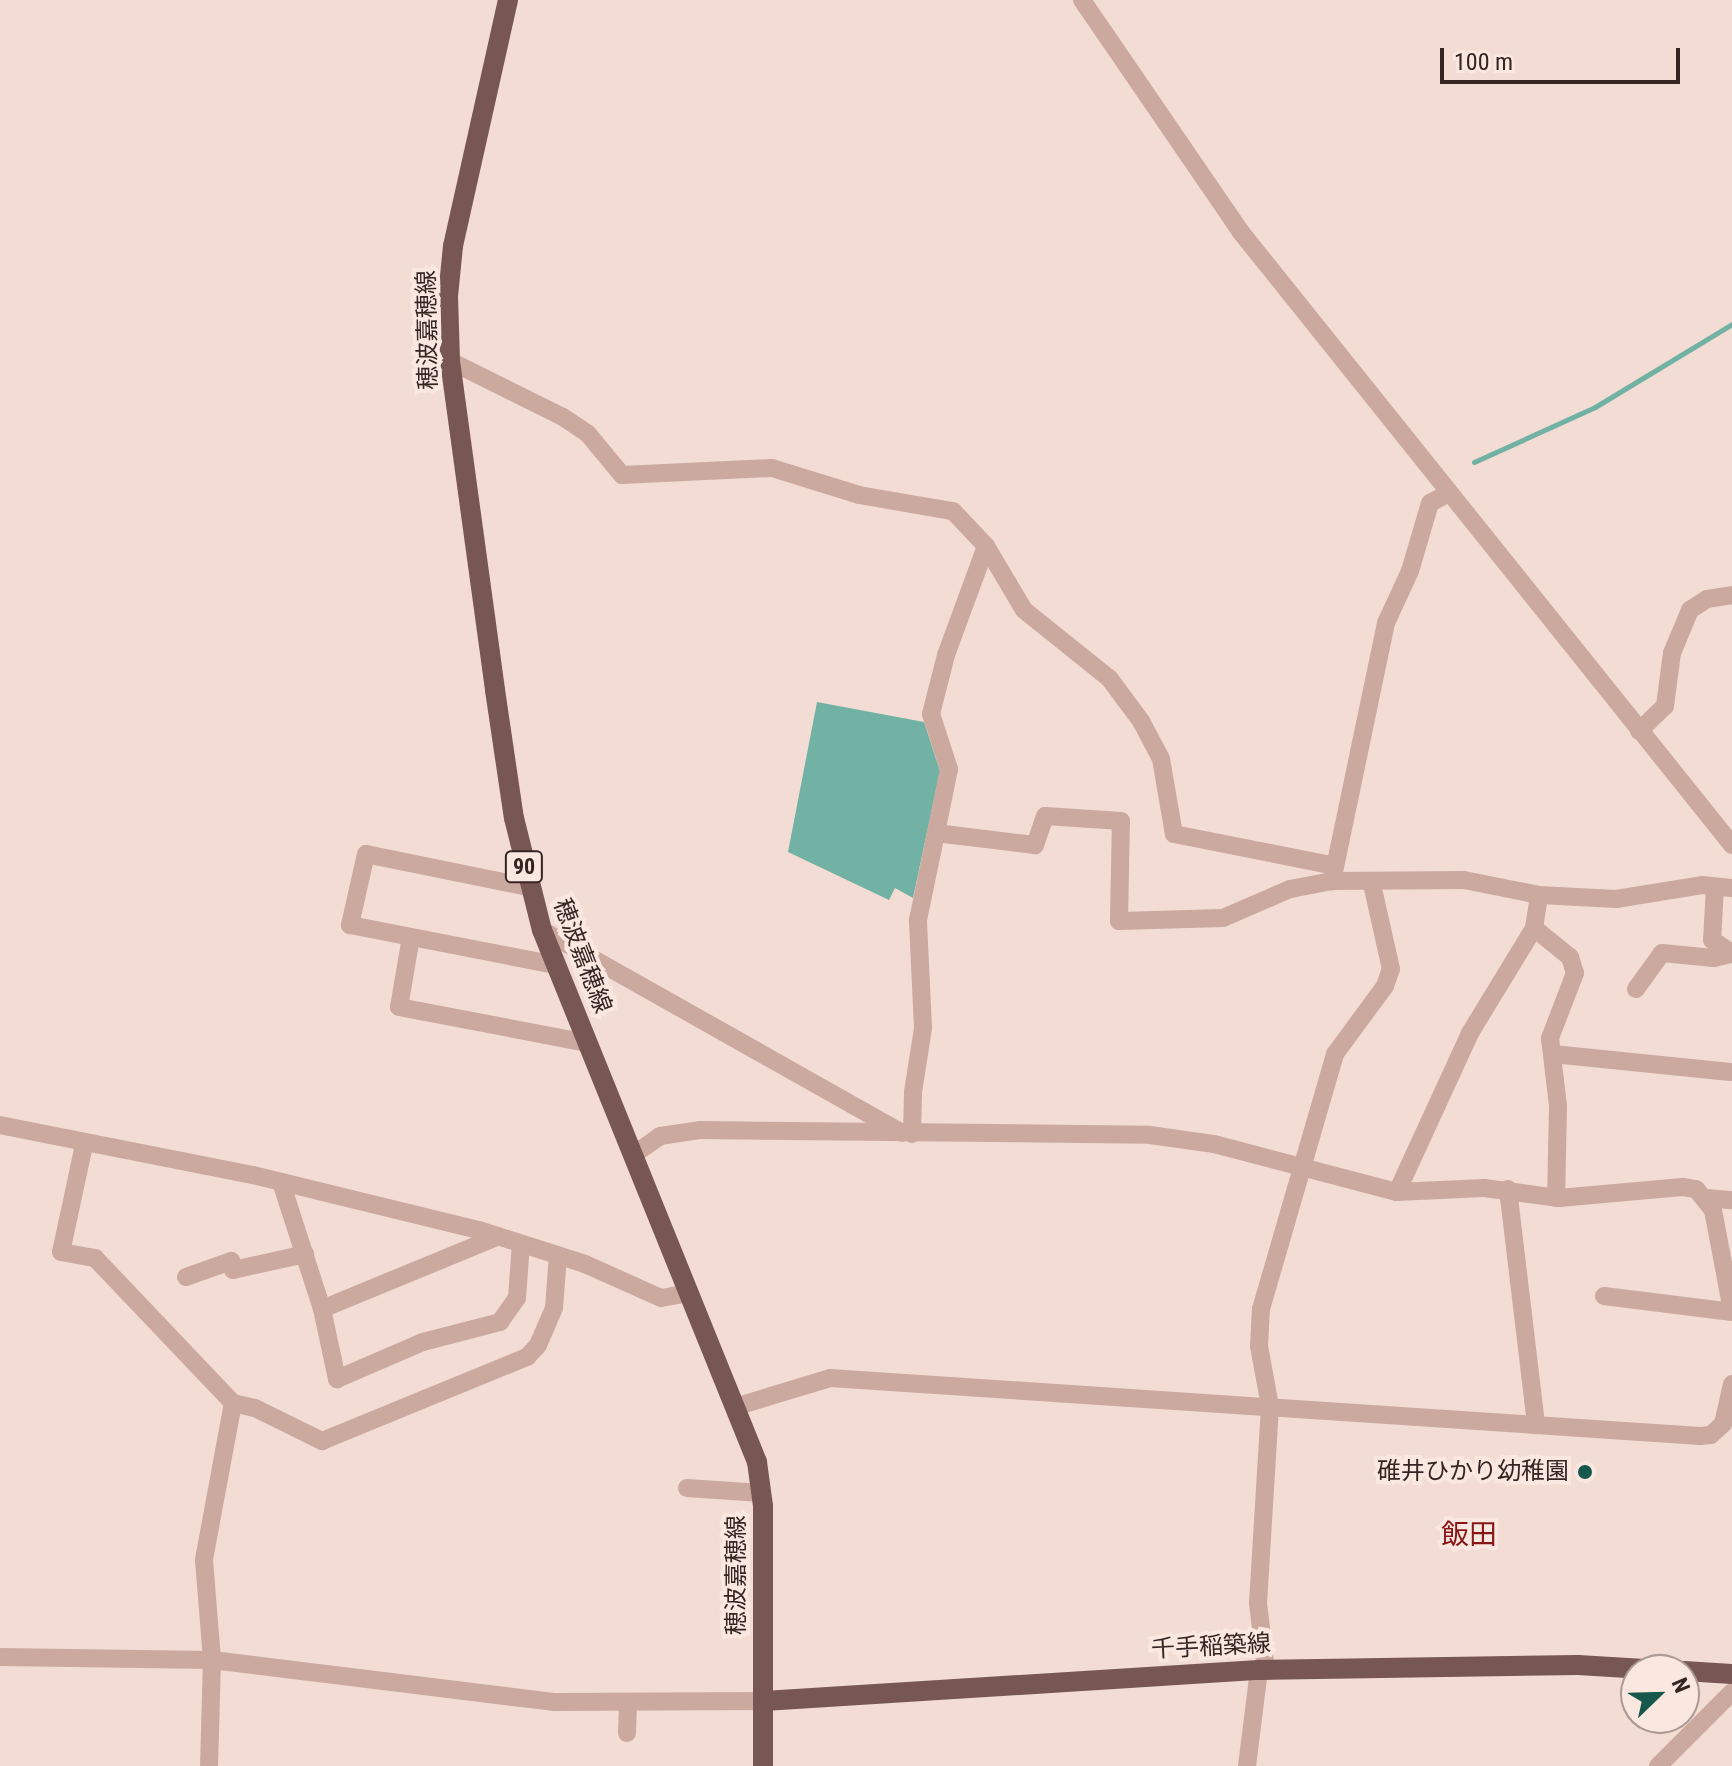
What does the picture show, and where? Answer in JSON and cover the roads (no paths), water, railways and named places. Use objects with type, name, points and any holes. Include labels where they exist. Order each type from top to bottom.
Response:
[{"type":"main road","name":"穂波嘉穂線","points":[[508,0],[453,246],[450,361],[528,887],[587,1043],[738,1406],[761,1493],[763,1766]]},
{"type":"main road","name":"千手稲築線","points":[[764,1701],[1262,1670],[1578,1665],[1620,1668]]},
{"type":"main road","points":[[1700,1672],[1732,1674]]},
{"type":"street","points":[[1082,0],[1240,231],[1447,494],[1730,843]]},
{"type":"street","points":[[450,361],[563,417],[588,434],[622,475],[772,468],[859,495],[953,511],[986,546],[1024,610],[1109,678],[1141,721],[1161,759],[1174,834],[1372,884],[1464,880],[1539,895],[1616,899],[1723,887],[1712,940],[1732,954]]},
{"type":"street","points":[[1334,873],[1386,623],[1410,571],[1430,503],[1447,494]]},
{"type":"street","points":[[908,1134],[923,1028],[918,920],[949,769],[931,714],[946,655],[986,546]]},
{"type":"street","points":[[1639,731],[1665,706],[1672,653],[1690,610],[1707,599],[1732,595]]},
{"type":"street","points":[[936,833],[1035,845],[1045,816],[1121,821],[1119,921],[1223,918],[1334,873]]},
{"type":"street","points":[[528,887],[366,854],[350,925],[556,965]]},
{"type":"street","points":[[1247,1766],[1262,1670],[1258,1603],[1270,1406],[1259,1346],[1261,1309],[1299,1166],[1335,1054],[1385,986],[1391,969],[1372,884]]},
{"type":"street","points":[[1397,1192],[1470,1033],[1534,928],[1539,895]]},
{"type":"street","points":[[1534,928],[1570,957],[1575,973],[1553,1025],[1558,1106],[1556,1198]]},
{"type":"street","points":[[542,930],[908,1134]]},
{"type":"street","points":[[411,937],[399,1007],[587,1043]]},
{"type":"street","points":[[1636,989],[1662,953],[1714,958],[1732,954]]},
{"type":"street","points":[[1553,1054],[1731,1067]]},
{"type":"street","points":[[0,1125],[84,1145],[281,1182],[499,1236],[558,1255],[661,1298],[690,1293]]},
{"type":"street","points":[[633,1155],[660,1136],[681,1131],[1150,1135],[1299,1166],[1397,1192],[1508,1189],[1556,1198],[1683,1187],[1707,1198],[1732,1200]]},
{"type":"street","points":[[84,1145],[61,1252],[95,1258],[233,1403],[255,1408],[322,1441],[527,1357],[538,1345],[554,1308],[558,1255]]},
{"type":"street","points":[[281,1182],[322,1309],[337,1379],[423,1342],[500,1322],[517,1298],[521,1244]]},
{"type":"street","points":[[1508,1189],[1536,1425]]},
{"type":"street","points":[[1604,1296],[1732,1312],[1707,1198]]},
{"type":"street","points":[[322,1309],[499,1236]]},
{"type":"street","points":[[186,1277],[231,1261],[233,1270],[305,1254]]},
{"type":"street","points":[[738,1406],[830,1378],[1711,1435],[1723,1424],[1732,1384]]},
{"type":"street","points":[[209,1766],[212,1660],[204,1560],[233,1403]]},
{"type":"street","points":[[687,1488],[761,1493]]},
{"type":"street","points":[[0,1657],[212,1660],[553,1702],[764,1701]]},
{"type":"street","points":[[1658,1766],[1732,1692]]},
{"type":"street","points":[[627,1733],[628,1702]]},
{"type":"water","points":[[817,702],[924,722],[940,771],[913,898],[895,888],[889,900],[788,852]]},
{"type":"waterway","points":[[1474,462],[1595,407],[1732,324]]},
{"type":"place","name":"碓井ひかり幼稚園","points":[[1585,1472]]},
{"type":"district","name":"飯田","points":[[1469,1535]]}]
